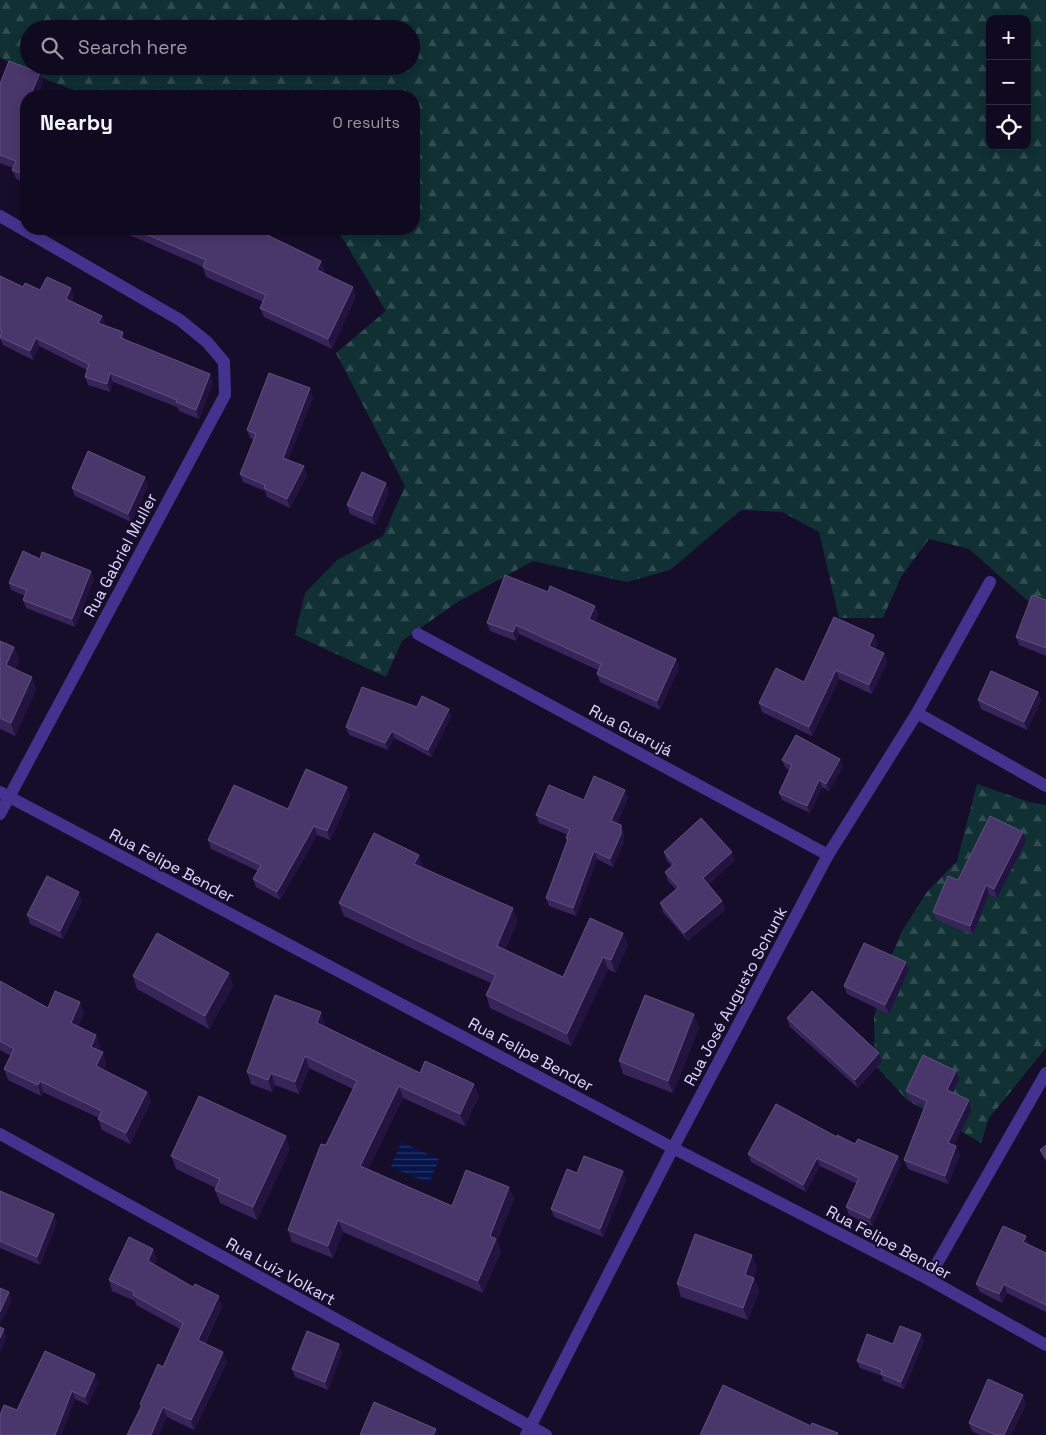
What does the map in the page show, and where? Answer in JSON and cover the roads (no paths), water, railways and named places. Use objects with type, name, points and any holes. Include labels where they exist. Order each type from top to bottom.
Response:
[{"type":"street","name":"Rua Gabriel Muller","points":[[0,216],[20,228]]},
{"type":"street","name":"Rua Gabriel Muller","points":[[0,814],[4,795],[225,395],[224,362],[207,342],[180,320],[33,235]]},
{"type":"street","name":"Rua José Augusto Schunk","points":[[528,1431],[673,1148],[828,855],[917,713],[990,582]]},
{"type":"street","name":"Rua Guarujá","points":[[418,634],[828,855]]},
{"type":"street","points":[[917,713],[1046,786]]},
{"type":"street","name":"Rua Felipe Bender","points":[[4,795],[673,1148],[928,1280],[1046,1345]]},
{"type":"street","points":[[928,1280],[1046,1073]]},
{"type":"street","name":"Rua Luiz Volkart","points":[[0,1134],[528,1431],[546,1435]]}]
